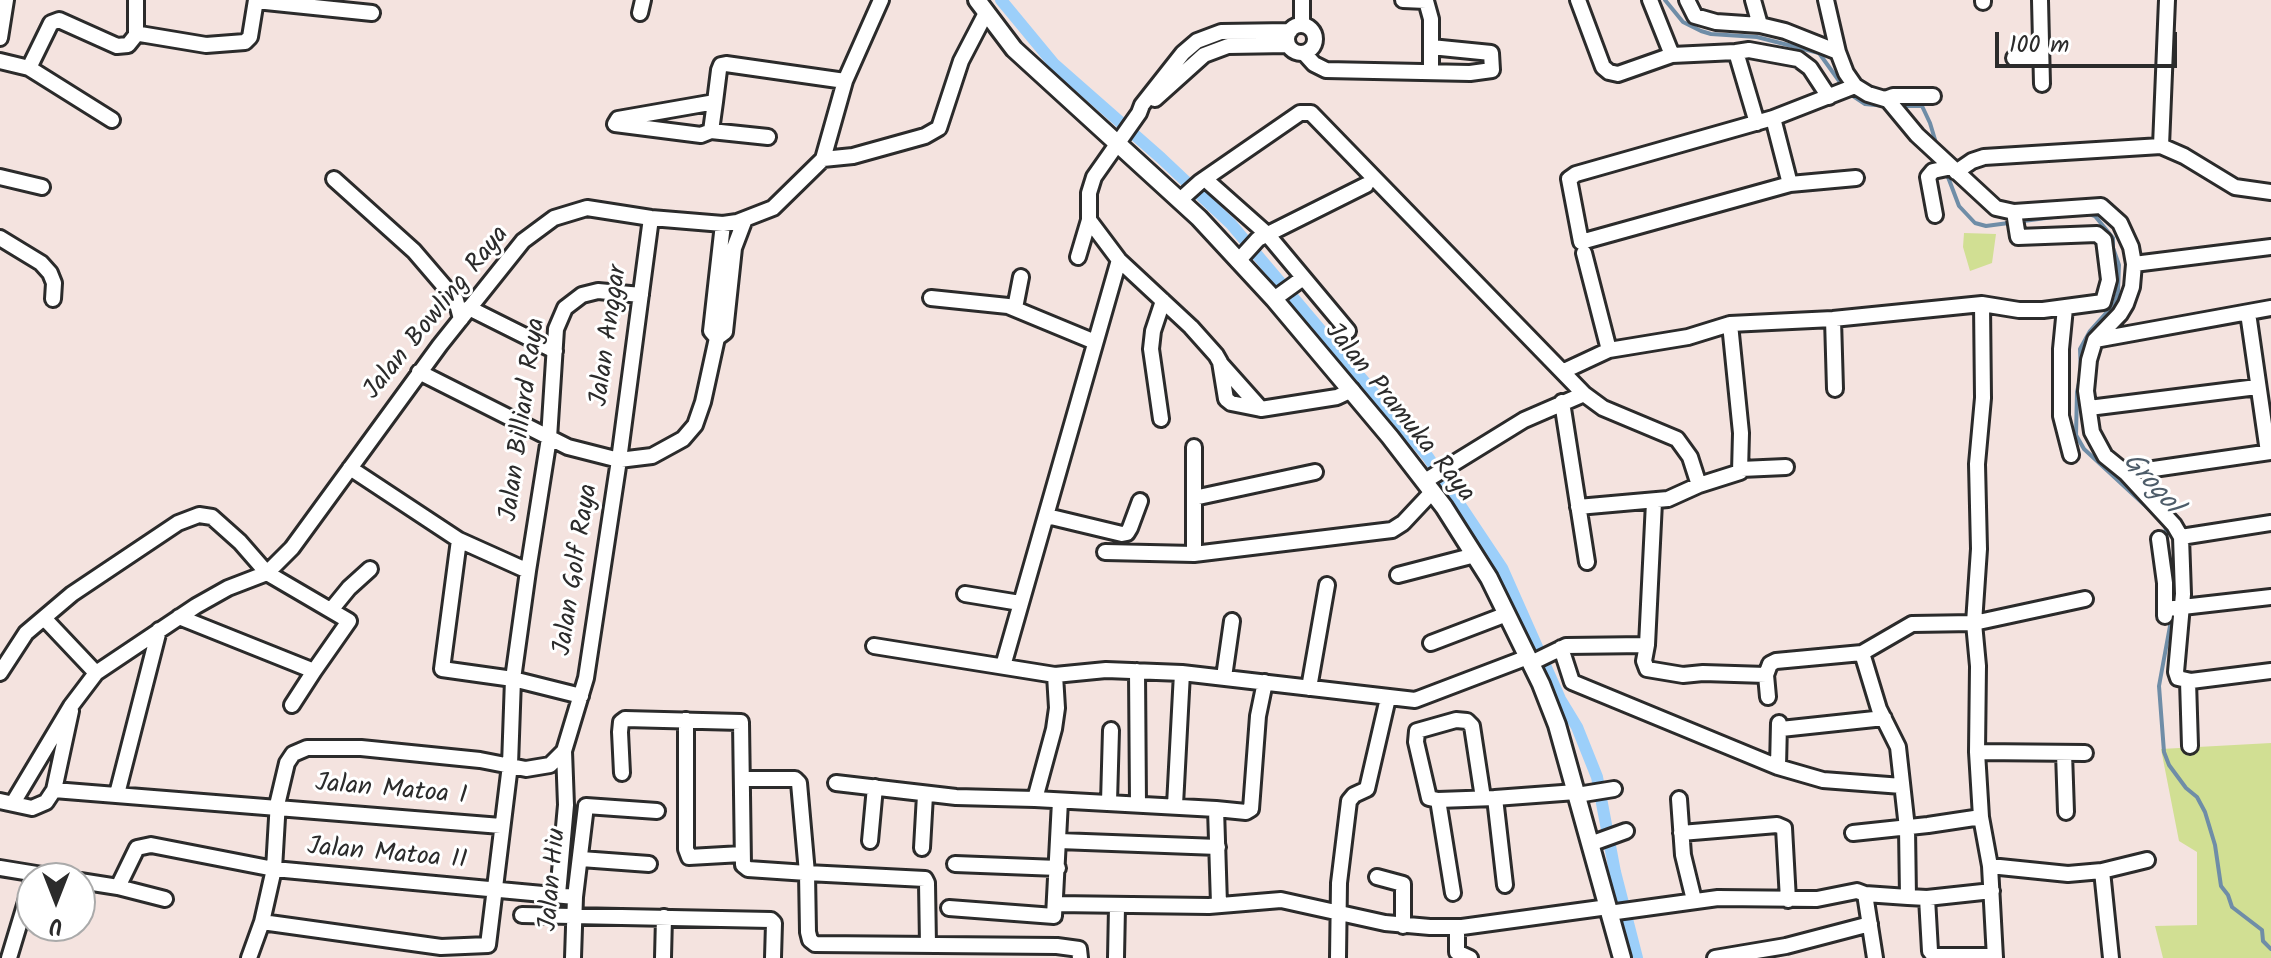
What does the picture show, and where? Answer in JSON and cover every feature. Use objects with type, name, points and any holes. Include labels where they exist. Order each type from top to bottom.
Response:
[{"type":"street","points":[[0,38],[6,0]]},
{"type":"street","points":[[29,68],[54,20],[117,46],[128,45],[136,35],[136,0]]},
{"type":"street","points":[[136,35],[206,45],[245,42],[250,37],[256,0],[372,13]]},
{"type":"street","points":[[1078,257],[1089,220],[1089,193],[1094,177],[1128,128],[1201,48],[1228,46],[1293,34],[1311,30],[1315,38],[1312,48],[1304,53],[1295,52],[1293,34],[1302,0]]},
{"type":"street","points":[[1403,0],[1426,0],[1431,19],[1431,71]]},
{"type":"street","points":[[1578,0],[1603,67],[1609,72],[1618,74],[1672,55],[1749,50],[1798,59],[1843,91]]},
{"type":"street","points":[[1650,0],[1672,55]]},
{"type":"street","points":[[1687,0],[1695,16],[1716,22],[1760,25],[1804,37],[1838,52]]},
{"type":"street","points":[[1753,0],[1760,25]]},
{"type":"street","points":[[1826,0],[1846,73],[1843,91]]},
{"type":"street","points":[[2040,0],[2042,84]]},
{"type":"street","points":[[2161,146],[2167,0]]},
{"type":"street","points":[[723,224],[773,208],[823,159],[845,81],[876,2]]},
{"type":"street","points":[[823,159],[853,156],[925,136],[939,128],[981,6]]},
{"type":"street","name":"Jalan Pramuka Raya","points":[[981,6],[1014,49],[1128,128],[1184,197],[1240,257],[1289,288],[1352,390],[1431,483],[1475,555],[1532,660],[1600,840],[1622,958]]},
{"type":"street","points":[[1304,53],[1314,64],[1326,70],[1470,73],[1492,70],[1491,53],[1431,47]]},
{"type":"street","points":[[1736,52],[1757,123]]},
{"type":"street","points":[[2014,58],[2041,57]]},
{"type":"street","points":[[0,61],[29,68],[112,120]]},
{"type":"street","points":[[711,131],[721,65],[845,81]]},
{"type":"street","points":[[1856,178],[1790,184],[1581,242],[1569,179],[1576,174],[1773,118],[1843,91],[1887,100],[1954,170],[1996,208],[2014,219],[2101,206],[2112,213],[2127,234],[2134,264],[2132,287],[2126,304],[2095,340],[2089,360],[2086,391],[2092,432],[2105,456],[2126,473],[2174,525],[2181,537],[2183,608],[2176,672],[2178,678],[2188,681],[2271,671]]},
{"type":"street","points":[[1887,100],[1893,96],[1933,96]]},
{"type":"street","points":[[715,102],[615,121],[618,126],[701,135],[711,131],[768,137]]},
{"type":"street","points":[[1184,197],[1202,181],[1307,111],[1584,394],[1603,408],[1677,439],[1690,457],[1699,485]]},
{"type":"street","points":[[1773,118],[1790,184]]},
{"type":"street","points":[[1935,215],[1928,177],[1933,171],[1954,170],[1984,157],[2161,146],[2235,187],[2271,192]]},
{"type":"street","points":[[0,177],[42,187]]},
{"type":"street","points":[[334,179],[414,251],[465,313],[555,351]]},
{"type":"street","points":[[1202,181],[1262,237],[1289,288],[1348,331]]},
{"type":"street","points":[[1240,257],[1262,237],[1366,185]]},
{"type":"street","name":"Jalan Bowling Raya","points":[[267,573],[292,548],[419,372],[523,241],[554,218],[587,208],[651,218],[723,224]]},
{"type":"street","name":"Jalan Anggar","points":[[619,460],[651,218]]},
{"type":"street","name":"Jalan Golf Raya","points":[[558,894],[566,805],[564,751],[586,678],[619,460],[652,456],[683,439],[695,425],[717,338],[725,332],[734,248],[745,219]]},
{"type":"street","points":[[1564,371],[1609,350],[1688,337],[1730,324],[1833,319],[1982,304],[2019,310],[2103,302],[2109,280],[2104,240],[2097,234],[2018,237],[2014,219]]},
{"type":"street","points":[[1089,220],[1119,260],[1199,336],[1220,362],[1226,399],[1245,407],[1261,409],[1337,397],[1352,390]]},
{"type":"street","name":"Jalan Golf Raya","points":[[717,338],[711,331],[723,224]]},
{"type":"street","points":[[0,238],[41,263],[50,273],[54,283],[53,299]]},
{"type":"street","points":[[2134,264],[2271,247]]},
{"type":"street","points":[[1584,253],[1609,350]]},
{"type":"street","points":[[1003,666],[1119,260]]},
{"type":"street","points":[[1015,308],[1021,277]]},
{"type":"street","name":"Jalan Billiard Raya","points":[[440,953],[488,945],[510,765],[513,679],[549,438],[556,329],[565,308],[582,295],[598,291],[641,295]]},
{"type":"street","points":[[931,298],[1015,308],[1095,342]]},
{"type":"street","points":[[1161,419],[1151,349],[1153,331],[1163,301]]},
{"type":"street","points":[[1927,898],[1930,951],[1934,956],[1995,957],[1990,866],[1981,817],[1974,623],[1979,549],[1977,464],[1983,398],[1982,304]]},
{"type":"street","points":[[2065,308],[2061,349],[2061,416],[2071,455]]},
{"type":"street","points":[[2095,340],[2271,308]]},
{"type":"street","points":[[2126,473],[2270,452],[2257,387],[2248,313]]},
{"type":"street","points":[[1833,319],[1835,389]]},
{"type":"street","points":[[1578,507],[1654,502],[1737,474],[1741,469],[1741,433],[1730,324]]},
{"type":"street","points":[[419,372],[549,438],[594,455],[619,460]]},
{"type":"street","points":[[2089,408],[2257,387]]},
{"type":"street","points":[[1105,552],[1194,554],[1392,530],[1403,523],[1447,466],[1524,420],[1584,394]]},
{"type":"street","points":[[1562,402],[1587,562]]},
{"type":"street","points":[[2065,434],[2092,432]]},
{"type":"street","points":[[1194,447],[1194,554]]},
{"type":"street","points":[[1741,469],[1786,467]]},
{"type":"street","name":"Jalan Billiard Raya","points":[[350,468],[459,540],[528,571]]},
{"type":"street","points":[[1194,498],[1315,472]]},
{"type":"street","points":[[1047,516],[1122,534],[1130,528],[1140,501]]},
{"type":"street","points":[[1654,502],[1644,661],[1647,669],[1683,675],[1766,675]]},
{"type":"street","points":[[0,673],[26,633],[72,594],[178,523],[199,515],[212,517],[240,542],[267,573],[348,618],[349,623],[292,705]]},
{"type":"street","points":[[2181,537],[2271,523]]},
{"type":"street","points":[[2159,539],[2165,583],[2165,613],[2271,597]]},
{"type":"street","points":[[459,540],[440,667],[513,679],[581,696]]},
{"type":"street","points":[[1398,575],[1475,555]]},
{"type":"street","points":[[331,610],[370,569]]},
{"type":"street","points":[[71,706],[54,790],[40,806],[32,808],[6,802],[71,706],[96,673],[228,588],[267,573]]},
{"type":"street","points":[[1309,688],[1327,585]]},
{"type":"street","points":[[965,594],[1020,603]]},
{"type":"street","points":[[1768,697],[1766,675],[1770,664],[1776,661],[1862,653],[1912,624],[1974,623],[2085,599]]},
{"type":"street","points":[[1431,643],[1507,614]]},
{"type":"street","points":[[179,617],[314,671]]},
{"type":"street","points":[[44,618],[96,673]]},
{"type":"street","points":[[1224,677],[1232,621]]},
{"type":"street","points":[[117,794],[159,630]]},
{"type":"street","points":[[874,646],[1055,675],[1106,670],[1182,673],[1415,700],[1582,644],[1647,645]]},
{"type":"street","points":[[1558,650],[1572,682],[1778,767],[1823,780],[1902,786]]},
{"type":"street","points":[[1862,653],[1879,709],[1898,747],[1907,828],[1908,897]]},
{"type":"street","points":[[1137,671],[1138,804]]},
{"type":"street","points":[[1175,805],[1182,673]]},
{"type":"street","points":[[1035,799],[1054,729],[1057,708],[1055,675]]},
{"type":"street","points":[[2188,681],[2190,746]]},
{"type":"street","points":[[836,783],[925,795],[1175,805],[1246,812],[1251,809],[1258,716],[1265,682]]},
{"type":"street","points":[[1338,958],[1337,913],[1349,801],[1367,789],[1388,698]]},
{"type":"street","points":[[1778,767],[1780,726],[1884,718]]},
{"type":"street","points":[[622,773],[621,722],[625,719],[741,722],[743,865],[748,869],[925,879],[928,945]]},
{"type":"street","points":[[686,720],[686,849],[689,857],[742,854]]},
{"type":"street","points":[[1505,885],[1489,798],[1472,726],[1467,721],[1456,720],[1417,731],[1416,742],[1429,798],[1489,798],[1611,789]]},
{"type":"street","points":[[1109,802],[1111,730]]},
{"type":"street","points":[[249,958],[262,922],[274,869],[277,807],[287,763],[293,754],[307,748],[361,748],[539,769],[550,765],[564,751]]},
{"type":"street","points":[[1977,752],[2085,753]]},
{"type":"street","points":[[2064,753],[2066,812]]},
{"type":"street","points":[[742,779],[795,779],[799,783],[810,958]]},
{"type":"street","points":[[870,841],[875,787]]},
{"type":"street","name":"Jalan Matoa I","points":[[54,790],[501,826]]},
{"type":"street","points":[[922,848],[925,795]]},
{"type":"street","points":[[1679,799],[1683,855],[1694,900]]},
{"type":"street","points":[[1438,800],[1453,893]]},
{"type":"street","points":[[949,908],[1054,916],[1060,801]]},
{"type":"street","name":"Jalan Hiu","points":[[573,958],[575,897],[586,806],[657,811]]},
{"type":"street","points":[[1216,809],[1219,904]]},
{"type":"street","points":[[1853,833],[1981,817]]},
{"type":"street","points":[[1681,833],[1777,825],[1784,828],[1788,900]]},
{"type":"street","points":[[1600,840],[1626,831]]},
{"type":"street","points":[[1059,841],[1218,847]]},
{"type":"street","name":"Jalan Matoa II","points":[[118,887],[137,848],[151,845],[274,869],[575,897]]},
{"type":"street","points":[[581,859],[649,864]]},
{"type":"street","points":[[1990,866],[2068,874],[2102,871],[2147,860]]},
{"type":"street","points":[[955,864],[1058,868]]},
{"type":"street","points":[[2102,871],[2111,958]]},
{"type":"street","points":[[1377,877],[1403,884],[1403,926]]},
{"type":"street","points":[[96,884],[165,899]]},
{"type":"street","points":[[1055,904],[1117,907],[1281,900],[1403,926],[1457,927],[1633,911],[1694,900],[1817,899],[1857,891],[1927,898],[1992,891]]},
{"type":"street","points":[[1865,894],[1875,958]]},
{"type":"street","points":[[1116,958],[1117,907]]},
{"type":"street","points":[[522,915],[773,921],[773,958]]},
{"type":"street","points":[[663,958],[664,917]]},
{"type":"street","points":[[262,922],[440,953]]},
{"type":"street","points":[[1715,958],[1786,946],[1870,924]]},
{"type":"street","points":[[1457,927],[1457,952],[1470,958]]},
{"type":"street","points":[[9,958],[16,935]]},
{"type":"street","points":[[810,940],[815,944],[928,945],[1018,952],[1075,947],[1079,949],[1080,958]]},
{"type":"green space","points":[[1964,233],[1996,234],[1992,263],[1970,271],[1963,247]]},
{"type":"green space","points":[[2271,743],[2271,958],[2163,958],[2155,926],[2197,925],[2197,852],[2179,841],[2161,749]]},
{"type":"waterway","points":[[1001,0],[1054,64],[1231,224],[1428,457],[1502,568],[1560,699],[1577,727],[1597,777],[1615,872],[1637,958]]},
{"type":"waterway","name":"Grogol","points":[[1665,0],[1683,22],[1701,31],[1757,37],[1819,53],[1842,85]]},
{"type":"waterway","name":"Grogol","points":[[1847,92],[1865,104],[1886,106]]},
{"type":"waterway","name":"Grogol","points":[[1899,106],[1922,106],[1936,143]]},
{"type":"waterway","name":"Grogol","points":[[1948,177],[1959,206],[1975,223],[1986,226],[2061,216]]},
{"type":"waterway","name":"Grogol","points":[[2086,213],[2095,216],[2113,238],[2119,265],[2118,291],[2115,303],[2090,331],[2080,349],[2076,435],[2084,449],[2165,524],[2173,606]]},
{"type":"waterway","name":"Grogol","points":[[2172,615],[2159,686],[2164,752],[2169,765],[2197,797],[2205,812],[2215,845],[2221,886],[2232,907],[2262,930],[2263,941],[2271,949]]}]
